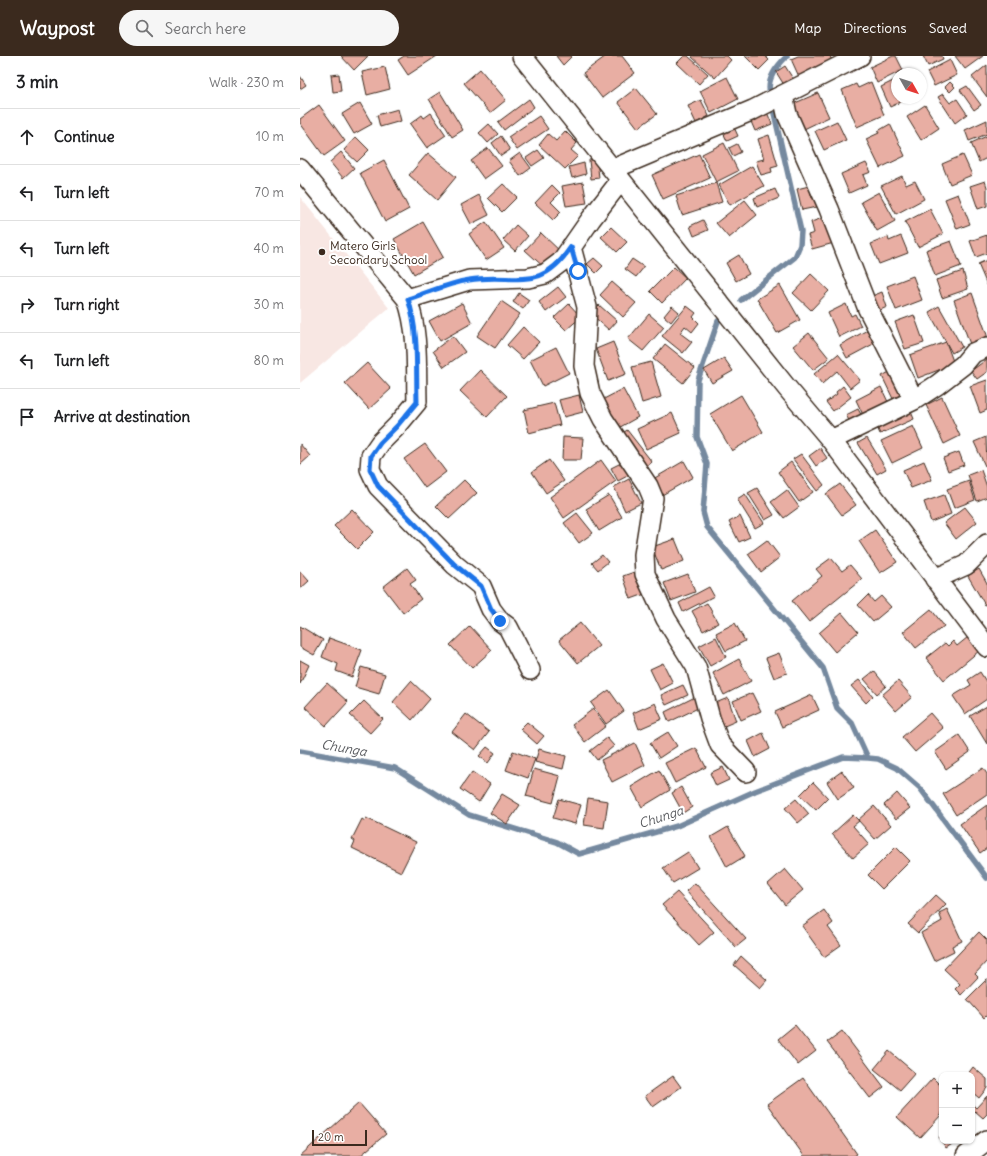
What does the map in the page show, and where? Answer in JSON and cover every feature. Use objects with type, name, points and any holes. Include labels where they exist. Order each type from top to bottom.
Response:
[{"type":"street","points":[[522,56],[786,388],[831,440],[935,580],[987,647]]},
{"type":"street","points":[[408,299],[469,280],[528,278],[545,274],[561,262],[617,174],[783,96],[860,56]]},
{"type":"street","points":[[783,96],[787,114],[830,209],[868,309],[914,400]]},
{"type":"street","points":[[300,169],[408,299],[412,312],[416,342],[417,402],[371,456],[370,469],[378,486],[390,500],[455,565],[481,586],[491,609],[508,627],[530,670]]},
{"type":"street","points":[[571,247],[587,307],[584,366],[590,392],[603,419],[648,486],[653,498],[644,554],[645,574],[666,619],[696,667],[710,718],[720,745],[746,772]]},
{"type":"street","points":[[831,440],[914,400],[937,385],[963,364],[973,353],[987,347]]},
{"type":"street","points":[[935,580],[966,565],[987,544]]},
{"type":"street","points":[[966,1156],[987,1140]]},
{"type":"shaded area","name":"Matero Girls Secondary School","points":[[300,197],[389,308],[300,383]]},
{"type":"building","points":[[341,56],[368,56],[354,70]]},
{"type":"building","points":[[404,56],[437,56],[408,75],[398,60]]},
{"type":"building","points":[[556,56],[572,56],[563,65]]},
{"type":"building","points":[[606,56],[622,56],[635,73],[602,98],[583,73]]},
{"type":"building","points":[[684,56],[688,56],[708,74],[699,84],[677,63]]},
{"type":"building","points":[[727,56],[731,60],[715,78],[692,57]]},
{"type":"building","points":[[745,56],[765,56],[769,60],[759,70]]},
{"type":"building","points":[[798,56],[830,56],[833,63],[800,79],[791,59]]},
{"type":"building","points":[[896,56],[902,68],[891,68],[891,76],[877,83],[870,67]]},
{"type":"building","points":[[923,56],[942,56],[943,59],[928,66]]},
{"type":"building","points":[[955,56],[983,56],[965,69]]},
{"type":"building","points":[[950,60],[957,75],[934,86],[927,72]]},
{"type":"building","points":[[987,65],[987,97],[972,77]]},
{"type":"building","points":[[785,66],[795,82],[786,88],[776,72]]},
{"type":"building","points":[[385,67],[390,89],[367,95],[362,72]]},
{"type":"building","points":[[480,69],[506,100],[490,113],[464,83]]},
{"type":"building","points":[[339,74],[341,91],[333,92],[331,75]]},
{"type":"building","points":[[300,76],[306,85],[300,89]]},
{"type":"building","points":[[727,77],[738,99],[711,113],[700,91]]},
{"type":"building","points":[[871,82],[884,115],[857,127],[842,90],[856,84],[858,88]]},
{"type":"building","points":[[891,82],[891,104],[896,104],[890,107],[881,87]]},
{"type":"building","points":[[950,82],[955,87],[950,92],[945,87]]},
{"type":"building","points":[[967,86],[981,105],[974,110],[960,90]]},
{"type":"building","points":[[636,88],[657,114],[638,128],[618,102]]},
{"type":"building","points":[[440,92],[463,130],[452,137],[429,99]]},
{"type":"building","points":[[818,93],[829,117],[804,129],[793,104]]},
{"type":"building","points":[[943,94],[950,103],[957,99],[967,114],[955,123],[938,97]]},
{"type":"building","points":[[529,99],[534,107],[504,130],[498,122]]},
{"type":"building","points":[[701,100],[709,116],[696,123],[688,106]]},
{"type":"building","points":[[360,103],[372,124],[354,134],[342,114]]},
{"type":"building","points":[[319,105],[345,141],[324,156],[300,123],[300,119]]},
{"type":"building","points":[[925,105],[939,128],[921,140],[907,117]]},
{"type":"building","points":[[398,109],[401,121],[380,127],[377,115]]},
{"type":"building","points":[[766,110],[772,124],[755,131],[749,117]]},
{"type":"building","points":[[431,113],[446,135],[427,148],[410,124],[422,115],[424,118]]},
{"type":"building","points":[[539,116],[548,129],[517,150],[508,137]]},
{"type":"building","points":[[987,120],[987,134],[969,141],[965,130]]},
{"type":"building","points":[[837,121],[846,140],[824,150],[815,131]]},
{"type":"building","points":[[489,124],[498,134],[488,143],[479,133]]},
{"type":"building","points":[[890,124],[905,156],[880,168],[866,139],[879,133],[878,131]]},
{"type":"building","points":[[733,125],[738,136],[727,141],[722,130]]},
{"type":"building","points":[[565,131],[577,143],[571,150],[578,156],[565,169],[539,145],[548,134],[556,141]]},
{"type":"building","points":[[769,135],[778,166],[771,168],[772,172],[761,175],[756,161],[764,159],[758,139]]},
{"type":"building","points":[[501,136],[510,150],[501,156],[492,143]]},
{"type":"building","points":[[987,136],[987,158],[979,162],[971,143]]},
{"type":"building","points":[[356,137],[369,150],[357,162],[344,150]]},
{"type":"building","points":[[724,143],[738,171],[716,182],[702,154]]},
{"type":"building","points":[[737,144],[741,152],[733,156],[729,148]]},
{"type":"building","points":[[488,148],[502,166],[484,179],[471,161]]},
{"type":"building","points":[[538,150],[544,158],[532,166],[526,158]]},
{"type":"building","points":[[341,152],[354,168],[343,178],[330,162]]},
{"type":"building","points":[[428,153],[456,177],[437,200],[409,175]]},
{"type":"building","points":[[520,153],[531,168],[520,176],[509,161]]},
{"type":"building","points":[[699,154],[710,178],[663,199],[652,175]]},
{"type":"building","points":[[963,155],[972,175],[950,184],[942,164]]},
{"type":"building","points":[[597,159],[599,178],[591,179],[589,160]]},
{"type":"building","points":[[384,160],[409,209],[385,222],[360,173]]},
{"type":"building","points":[[584,163],[586,174],[572,178],[569,167]]},
{"type":"building","points":[[866,163],[871,172],[863,175],[867,185],[849,193],[841,174]]},
{"type":"building","points":[[752,166],[764,186],[730,205],[719,185]]},
{"type":"building","points":[[902,176],[906,185],[915,181],[924,199],[896,214],[881,186]]},
{"type":"building","points":[[985,181],[987,187],[987,206],[978,209],[970,186]]},
{"type":"building","points":[[583,182],[587,203],[566,206],[562,186]]},
{"type":"building","points":[[716,183],[722,202],[682,215],[676,196]]},
{"type":"building","points":[[503,184],[517,197],[502,212],[488,198]]},
{"type":"building","points":[[552,185],[560,193],[551,202],[561,212],[553,220],[535,203]]},
{"type":"building","points":[[809,186],[812,198],[820,196],[822,206],[802,210],[797,189]]},
{"type":"building","points":[[775,189],[779,198],[757,207],[754,198]]},
{"type":"building","points":[[879,192],[895,221],[877,231],[861,202]]},
{"type":"building","points":[[958,194],[970,224],[957,229],[945,199]]},
{"type":"building","points":[[479,195],[489,215],[471,224],[461,205]]},
{"type":"building","points":[[745,200],[757,215],[729,238],[716,223]]},
{"type":"building","points":[[930,209],[943,234],[918,247],[905,222]]},
{"type":"building","points":[[826,217],[834,243],[812,249],[808,235],[814,233],[811,222]]},
{"type":"building","points":[[703,220],[708,230],[694,236],[690,226]]},
{"type":"building","points":[[423,222],[443,257],[414,274],[394,239]]},
{"type":"building","points":[[486,222],[504,248],[486,260],[469,234]]},
{"type":"building","points":[[516,225],[528,236],[515,251],[503,240]]},
{"type":"building","points":[[611,227],[627,242],[617,252],[601,237]]},
{"type":"building","points":[[541,233],[562,253],[546,269],[525,250]]},
{"type":"building","points":[[987,235],[987,253],[976,257],[970,241]]},
{"type":"building","points":[[901,236],[908,253],[879,264],[871,244],[888,237],[889,241]]},
{"type":"building","points":[[951,241],[961,266],[935,276],[926,250]]},
{"type":"building","points":[[739,255],[749,274],[736,281],[726,263]]},
{"type":"building","points":[[594,258],[603,266],[596,273],[587,264]]},
{"type":"building","points":[[632,259],[644,267],[636,277],[625,269]]},
{"type":"building","points":[[987,260],[987,285],[978,264]]},
{"type":"building","points":[[674,267],[686,278],[662,303],[650,291]]},
{"type":"building","points":[[963,271],[968,289],[942,298],[936,280]]},
{"type":"building","points":[[811,274],[829,291],[811,310],[793,293]]},
{"type":"building","points":[[913,276],[922,300],[896,310],[887,286]]},
{"type":"building","points":[[612,282],[636,303],[623,317],[600,295]]},
{"type":"building","points":[[780,285],[800,320],[777,333],[757,299]]},
{"type":"building","points":[[558,287],[566,297],[546,312],[539,302]]},
{"type":"building","points":[[882,292],[887,307],[878,311],[872,296]]},
{"type":"building","points":[[519,293],[529,300],[523,309],[513,302]]},
{"type":"building","points":[[972,293],[987,335],[987,342],[971,347],[954,300]]},
{"type":"building","points":[[501,301],[520,314],[495,348],[477,336]]},
{"type":"building","points":[[462,303],[472,323],[440,341],[429,321]]},
{"type":"building","points":[[569,304],[581,317],[566,330],[554,318]]},
{"type":"building","points":[[846,304],[851,316],[855,314],[861,326],[839,337],[828,313]]},
{"type":"building","points":[[599,305],[617,321],[609,330],[591,314]]},
{"type":"building","points":[[672,306],[679,312],[671,322],[664,316]]},
{"type":"building","points":[[687,306],[696,313],[693,317],[699,323],[692,332],[685,326],[680,333],[692,342],[683,353],[662,336]]},
{"type":"building","points":[[939,306],[962,347],[952,353],[929,312]]},
{"type":"building","points":[[649,314],[664,327],[643,351],[628,339]]},
{"type":"building","points":[[914,315],[924,343],[905,349],[895,322]]},
{"type":"building","points":[[523,327],[539,342],[523,359],[507,345]]},
{"type":"building","points":[[871,328],[879,341],[847,358],[840,345]]},
{"type":"building","points":[[809,333],[829,358],[813,370],[793,346]]},
{"type":"building","points":[[453,336],[465,352],[444,367],[433,351]]},
{"type":"building","points":[[613,342],[626,374],[608,381],[596,349]]},
{"type":"building","points":[[946,342],[954,364],[918,378],[910,355]]},
{"type":"building","points":[[665,344],[695,368],[683,383],[653,359]]},
{"type":"building","points":[[556,347],[569,373],[543,386],[530,360]]},
{"type":"building","points":[[838,354],[860,380],[850,388],[837,371],[822,384],[814,374]]},
{"type":"building","points":[[724,358],[733,371],[712,383],[704,370]]},
{"type":"building","points":[[987,359],[987,372],[977,379],[971,371]]},
{"type":"building","points":[[651,362],[661,397],[642,403],[632,367]]},
{"type":"building","points":[[367,363],[391,389],[369,409],[345,383]]},
{"type":"building","points":[[897,368],[911,395],[895,403],[882,376]]},
{"type":"building","points":[[480,370],[507,396],[487,417],[460,391]]},
{"type":"building","points":[[987,380],[987,410],[980,413],[970,386]]},
{"type":"building","points":[[843,386],[851,397],[833,411],[826,402],[837,394],[836,392]]},
{"type":"building","points":[[881,387],[889,404],[864,417],[856,400]]},
{"type":"building","points":[[623,389],[638,417],[615,430],[600,401]]},
{"type":"building","points":[[579,395],[583,412],[564,417],[559,400]]},
{"type":"building","points":[[741,395],[763,432],[732,451],[710,414]]},
{"type":"building","points":[[942,397],[960,436],[944,444],[926,405]]},
{"type":"building","points":[[554,403],[560,425],[529,433],[524,410]]},
{"type":"building","points":[[858,409],[864,420],[852,426],[846,415]]},
{"type":"building","points":[[910,409],[914,419],[880,434],[876,425]]},
{"type":"building","points":[[672,413],[681,433],[646,449],[637,429]]},
{"type":"building","points":[[913,426],[923,448],[892,463],[881,441]]},
{"type":"building","points":[[627,430],[652,462],[644,469],[619,436]]},
{"type":"building","points":[[563,437],[583,438],[581,460],[562,460]]},
{"type":"building","points":[[986,437],[987,465],[985,466],[974,442]]},
{"type":"building","points":[[867,438],[886,469],[877,474],[858,443]]},
{"type":"building","points":[[300,444],[310,456],[300,465]]},
{"type":"building","points":[[425,444],[446,472],[425,488],[404,459]]},
{"type":"building","points":[[820,448],[827,458],[816,466],[809,456]]},
{"type":"building","points":[[959,452],[964,465],[948,471],[943,458]]},
{"type":"building","points":[[801,454],[824,485],[817,491],[793,459]]},
{"type":"building","points":[[549,460],[564,481],[546,493],[532,472]]},
{"type":"building","points":[[601,460],[616,481],[564,518],[550,497]]},
{"type":"building","points":[[627,460],[633,473],[618,481],[611,468]]},
{"type":"building","points":[[684,461],[693,477],[662,495],[653,479]]},
{"type":"building","points":[[924,461],[932,480],[911,488],[903,470]]},
{"type":"building","points":[[791,462],[813,492],[799,502],[778,472]]},
{"type":"building","points":[[981,470],[987,487],[987,497],[977,501],[968,475]]},
{"type":"building","points":[[629,479],[641,503],[625,511],[614,487]]},
{"type":"building","points":[[464,480],[477,493],[449,519],[436,506]]},
{"type":"building","points":[[969,481],[975,500],[954,508],[947,489]]},
{"type":"building","points":[[840,484],[856,505],[842,515],[826,494]]},
{"type":"building","points":[[757,488],[774,515],[765,520],[748,493]]},
{"type":"building","points":[[787,490],[799,507],[784,518],[771,502]]},
{"type":"building","points":[[745,494],[764,523],[755,528],[737,499]]},
{"type":"building","points":[[609,495],[622,517],[599,531],[586,509]]},
{"type":"building","points":[[944,495],[951,514],[931,522],[924,502]]},
{"type":"building","points":[[965,507],[977,522],[956,539],[944,523]]},
{"type":"building","points":[[352,509],[374,532],[357,549],[334,526]]},
{"type":"building","points":[[577,513],[593,533],[579,543],[564,523]]},
{"type":"building","points":[[740,516],[750,537],[739,542],[729,522]]},
{"type":"building","points":[[875,530],[897,562],[880,573],[859,541]]},
{"type":"building","points":[[675,539],[684,561],[661,570],[652,547]]},
{"type":"building","points":[[767,540],[780,557],[761,572],[748,554]]},
{"type":"building","points":[[602,555],[608,562],[598,570],[592,563]]},
{"type":"building","points":[[831,558],[842,571],[850,565],[862,579],[809,622],[792,601],[822,576],[816,569]]},
{"type":"building","points":[[407,568],[416,580],[410,584],[421,599],[403,613],[383,587]]},
{"type":"building","points":[[979,569],[987,583],[987,604],[985,605],[968,576]]},
{"type":"building","points":[[300,571],[309,581],[300,589]]},
{"type":"building","points":[[637,571],[645,594],[631,599],[623,576]]},
{"type":"building","points":[[688,574],[695,592],[671,601],[664,583]]},
{"type":"building","points":[[709,587],[714,596],[683,612],[679,603]]},
{"type":"building","points":[[868,595],[874,602],[881,596],[891,607],[873,622],[858,605]]},
{"type":"building","points":[[707,603],[718,623],[703,631],[692,611]]},
{"type":"building","points":[[931,609],[944,626],[916,648],[903,632]]},
{"type":"building","points":[[842,613],[858,632],[835,652],[819,633]]},
{"type":"building","points":[[580,623],[599,646],[578,663],[559,640]]},
{"type":"building","points":[[735,623],[745,641],[726,651],[716,633]]},
{"type":"building","points":[[300,626],[323,640],[314,655],[300,647]]},
{"type":"building","points":[[470,626],[492,650],[472,668],[450,645]]},
{"type":"building","points":[[716,637],[726,657],[710,666],[699,646]]},
{"type":"building","points":[[968,637],[979,651],[944,680],[926,658],[945,643],[948,646],[953,641],[957,646]]},
{"type":"building","points":[[329,638],[362,650],[352,677],[336,671],[338,664],[322,657]]},
{"type":"building","points":[[779,653],[787,673],[774,678],[766,658]]},
{"type":"building","points":[[739,659],[751,681],[724,695],[713,673]]},
{"type":"building","points":[[300,660],[309,665],[300,684]]},
{"type":"building","points":[[663,663],[673,683],[660,690],[650,669]]},
{"type":"building","points":[[361,667],[385,674],[379,694],[355,687]]},
{"type":"building","points":[[874,671],[886,686],[877,694],[864,679]]},
{"type":"building","points":[[980,672],[987,683],[987,699],[965,714],[953,696],[971,685],[968,680]]},
{"type":"building","points":[[859,680],[873,696],[866,703],[851,686]]},
{"type":"building","points":[[411,681],[430,699],[412,720],[393,702]]},
{"type":"building","points":[[898,681],[912,697],[896,711],[882,695]]},
{"type":"building","points":[[327,683],[348,702],[326,726],[305,707]]},
{"type":"building","points":[[683,685],[688,695],[666,705],[661,695]]},
{"type":"building","points":[[609,690],[624,711],[606,724],[591,703]]},
{"type":"building","points":[[752,693],[761,711],[741,720],[733,701]]},
{"type":"building","points":[[812,695],[819,710],[782,727],[775,712]]},
{"type":"building","points":[[695,697],[700,707],[669,722],[665,712]]},
{"type":"building","points":[[728,698],[736,721],[722,727],[713,704]]},
{"type":"building","points":[[364,701],[383,719],[370,733],[350,715]]},
{"type":"building","points":[[655,703],[662,719],[639,729],[633,713]]},
{"type":"building","points":[[987,706],[987,744],[970,716]]},
{"type":"building","points":[[593,709],[606,726],[585,742],[572,725]]},
{"type":"building","points":[[930,713],[943,728],[915,752],[902,737]]},
{"type":"building","points":[[466,714],[489,732],[475,750],[452,732]]},
{"type":"building","points":[[527,722],[544,736],[537,744],[520,729]]},
{"type":"building","points":[[668,732],[677,746],[659,758],[650,743]]},
{"type":"building","points":[[763,733],[770,749],[755,757],[748,741]]},
{"type":"building","points":[[959,735],[970,752],[946,769],[935,752]]},
{"type":"building","points":[[607,738],[614,746],[597,760],[590,751]]},
{"type":"building","points":[[635,743],[645,765],[612,782],[601,760]]},
{"type":"building","points":[[487,747],[495,753],[488,763],[479,756]]},
{"type":"building","points":[[696,748],[706,767],[675,783],[665,763]]},
{"type":"building","points":[[539,749],[566,756],[563,769],[535,762]]},
{"type":"building","points":[[513,751],[535,759],[528,778],[506,770]]},
{"type":"building","points":[[723,767],[729,780],[716,786],[710,773]]},
{"type":"building","points":[[983,768],[987,774],[987,794],[956,815],[943,794]]},
{"type":"building","points":[[534,769],[560,776],[553,803],[526,796]]},
{"type":"building","points":[[659,770],[670,790],[642,807],[631,787]]},
{"type":"building","points":[[842,771],[854,788],[838,799],[827,782]]},
{"type":"building","points":[[472,772],[490,784],[479,802],[460,789]]},
{"type":"building","points":[[813,782],[828,798],[816,810],[800,795]]},
{"type":"building","points":[[681,787],[692,807],[683,813],[672,793]]},
{"type":"building","points":[[897,793],[910,808],[896,819],[884,805]]},
{"type":"building","points":[[502,794],[520,805],[507,824],[490,813]]},
{"type":"building","points":[[588,798],[608,801],[604,828],[584,825]]},
{"type":"building","points":[[559,799],[581,805],[575,824],[553,818]]},
{"type":"building","points":[[796,799],[809,814],[798,823],[785,808]]},
{"type":"building","points":[[987,805],[987,848],[980,853],[960,824]]},
{"type":"building","points":[[874,806],[891,825],[875,839],[858,820]]},
{"type":"building","points":[[853,815],[859,821],[853,826],[869,844],[853,858],[832,834]]},
{"type":"building","points":[[366,818],[416,842],[401,872],[352,848],[355,841],[352,839],[362,819],[365,821]]},
{"type":"building","points":[[728,827],[745,856],[727,867],[711,837]]},
{"type":"building","points":[[896,847],[910,861],[882,889],[868,875]]},
{"type":"building","points":[[688,852],[698,868],[673,883],[663,868]]},
{"type":"building","points":[[785,869],[803,890],[785,905],[768,884]]},
{"type":"building","points":[[695,883],[746,939],[736,947],[686,891]]},
{"type":"building","points":[[677,892],[714,932],[699,945],[662,905]]},
{"type":"building","points":[[936,895],[946,904],[918,933],[908,924]]},
{"type":"building","points":[[947,909],[962,941],[952,946],[954,951],[934,961],[921,933],[942,921],[939,913]]},
{"type":"building","points":[[824,910],[833,923],[828,927],[841,945],[824,957],[802,926]]},
{"type":"building","points":[[979,932],[987,940],[987,961],[975,974],[978,977],[961,995],[955,989],[960,984],[944,969]]},
{"type":"building","points":[[741,956],[767,980],[760,988],[734,965]]},
{"type":"building","points":[[987,979],[987,1015],[984,1018],[967,999]]},
{"type":"building","points":[[795,1025],[816,1051],[798,1065],[778,1039]]},
{"type":"building","points":[[842,1031],[884,1087],[870,1098],[827,1042]]},
{"type":"building","points":[[889,1051],[915,1073],[900,1090],[874,1069]]},
{"type":"building","points":[[973,1067],[987,1079],[987,1088],[979,1098],[975,1095],[975,1072],[969,1072]]},
{"type":"building","points":[[673,1076],[681,1087],[653,1107],[645,1096]]},
{"type":"building","points":[[803,1078],[857,1154],[854,1156],[804,1156],[767,1104]]},
{"type":"building","points":[[933,1078],[939,1084],[939,1117],[920,1138],[897,1117]]},
{"type":"building","points":[[987,1096],[987,1114],[983,1118],[975,1111],[975,1107],[976,1108]]},
{"type":"building","points":[[359,1103],[386,1134],[360,1156],[300,1156]]},
{"type":"building","points":[[943,1144],[952,1144],[946,1148]]},
{"type":"waterway","points":[[770,94],[769,88],[773,73],[787,56]]},
{"type":"waterway","points":[[741,300],[795,257],[800,245],[801,231],[773,109]]},
{"type":"waterway","points":[[718,321],[698,380],[697,437],[707,464],[703,512],[707,527],[823,668],[837,708],[852,723],[868,758]]},
{"type":"waterway","name":"Chunga","points":[[300,751],[395,768],[469,815],[557,842],[579,854],[677,826],[755,791],[843,757],[878,759],[897,768],[920,788],[987,878]]},
{"type":"place","name":"Matero Girls Secondary School","points":[[322,252]]},
{"type":"route","points":[[500,621],[491,609],[481,586],[455,565],[378,486],[370,469],[371,456],[380,443],[397,426],[417,402],[416,342],[412,312],[408,299],[469,280],[528,278],[545,274],[561,262],[571,247],[578,271]]}]
